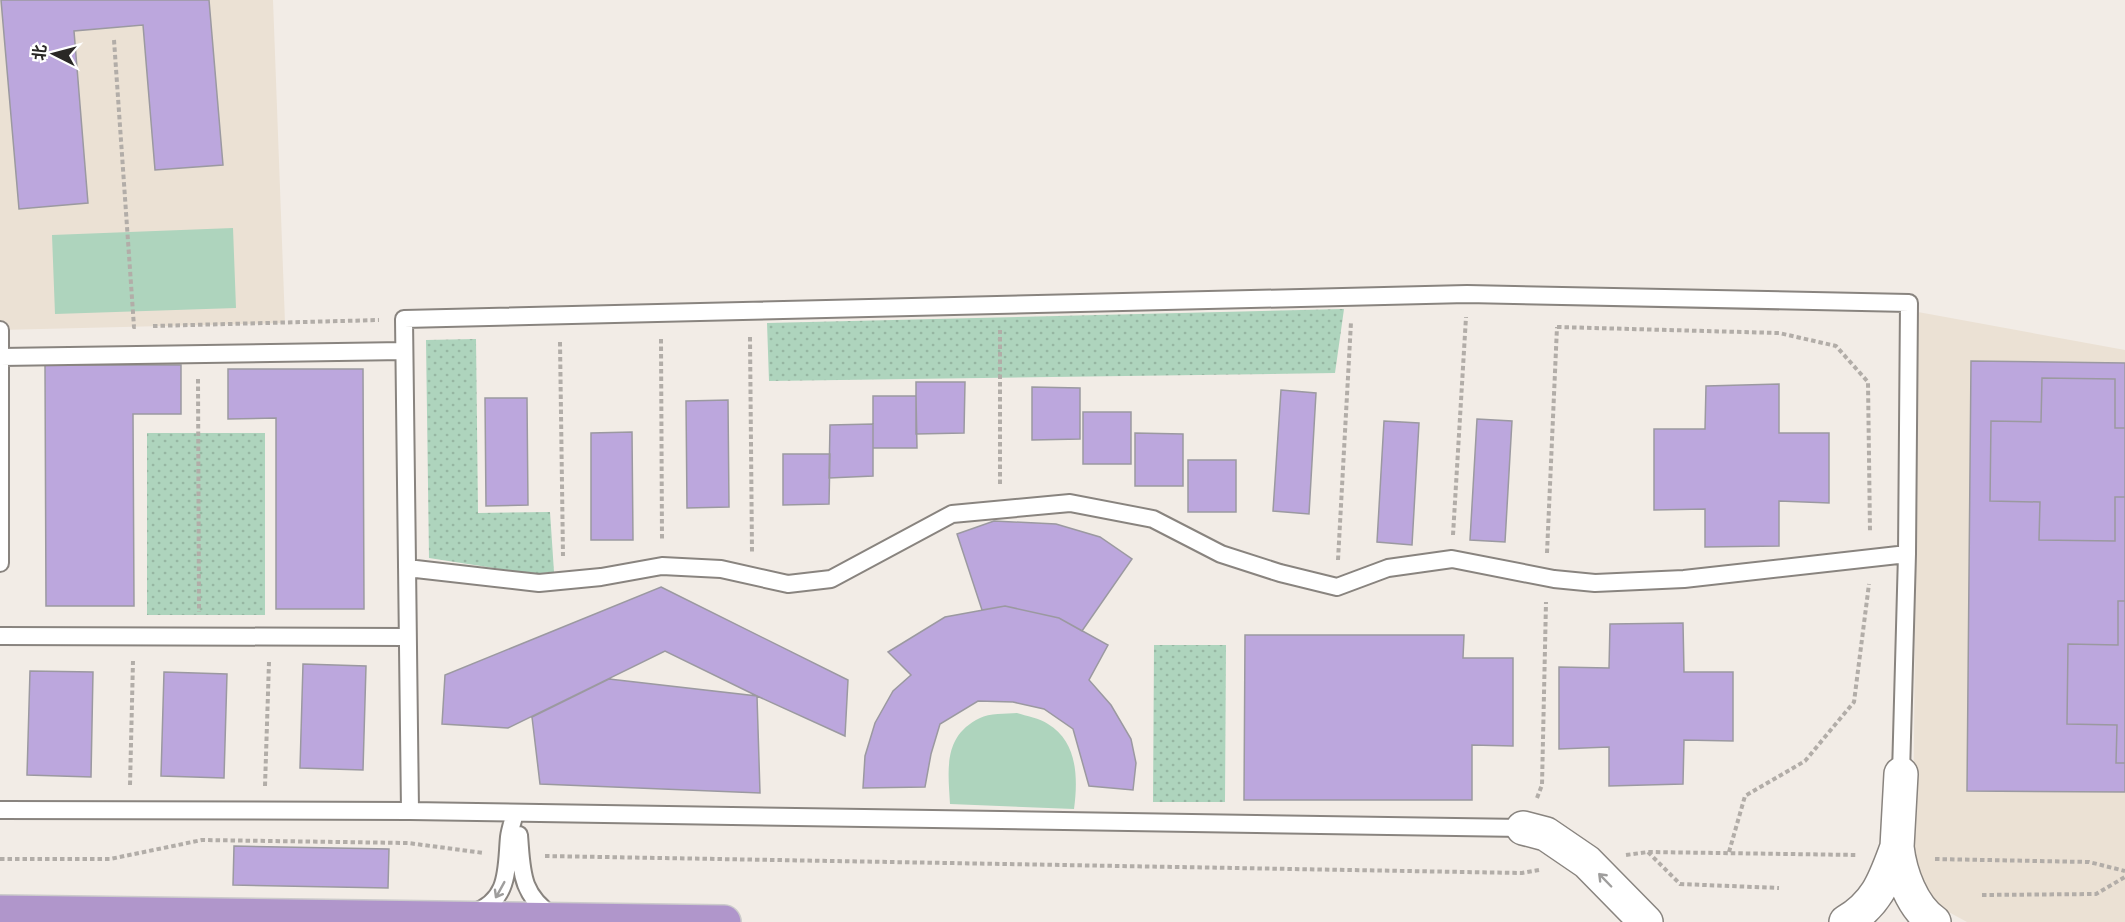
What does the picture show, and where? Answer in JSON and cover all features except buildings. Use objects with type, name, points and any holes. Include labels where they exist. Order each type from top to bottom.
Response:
[{"type":"highway","points":[[0,912],[724,922]]},
{"type":"street","points":[[1846,922],[1866,908],[1877,894],[1896,854],[1901,774]]},
{"type":"street","points":[[1523,828],[1546,834],[1587,862],[1646,922]]},
{"type":"street","points":[[1896,854],[1910,889],[1924,915],[1934,922]]},
{"type":"lane","points":[[410,812],[404,320],[661,313],[1467,294],[1909,303],[1907,554],[1901,774]]},
{"type":"lane","points":[[0,330],[0,562]]},
{"type":"lane","points":[[1,357],[404,351]]},
{"type":"lane","points":[[407,568],[539,583],[601,577],[662,566],[721,569],[788,584],[831,579],[952,514],[1070,503],[1153,519],[1221,554],[1337,588],[1388,568],[1452,559],[1546,577],[1595,583],[1684,579],[1907,554]]},
{"type":"lane","points":[[0,636],[408,637]]},
{"type":"lane","points":[[0,810],[515,813],[1523,828]]},
{"type":"lane","points":[[515,813],[510,834],[514,856],[529,893],[539,907],[558,919]]},
{"type":"lane","points":[[460,917],[478,911],[493,901],[501,891],[514,856]]},
{"type":"path","points":[[114,40],[134,327],[404,320]]},
{"type":"path","points":[[1452,559],[1467,294]]},
{"type":"path","points":[[1523,828],[1542,785],[1546,577],[1558,295]]},
{"type":"path","points":[[1337,588],[1352,296]]},
{"type":"path","points":[[1000,305],[1000,509]]},
{"type":"path","points":[[750,311],[752,576]]},
{"type":"path","points":[[661,313],[662,566]]},
{"type":"path","points":[[560,316],[564,581]]},
{"type":"path","points":[[1557,327],[1779,333],[1836,346],[1868,382],[1869,594],[1854,702],[1805,761],[1745,796],[1729,852]]},
{"type":"path","points":[[198,354],[199,636]]},
{"type":"path","points":[[130,810],[133,636]]},
{"type":"path","points":[[264,811],[269,637]]},
{"type":"path","points":[[0,859],[110,859],[202,840],[408,843],[514,856],[1522,873],[1648,852],[1896,854],[2089,862],[2125,871]]},
{"type":"path","points":[[1648,852],[1680,884],[1779,888]]},
{"type":"path","points":[[1982,895],[2096,894],[2125,877]]},
{"type":"shaded area","points":[[0,0],[273,0],[285,323],[0,330]]},
{"type":"shaded area","points":[[1918,312],[2125,350],[2125,922],[1967,922],[1932,903],[1919,877],[1913,843]]},
{"type":"green space","points":[[233,228],[236,308],[55,314],[52,235]]},
{"type":"green space","points":[[1344,309],[1335,373],[769,381],[767,323]]},
{"type":"green space","points":[[476,339],[478,513],[550,512],[554,572],[532,574],[429,558],[426,340]]},
{"type":"green space","points":[[147,433],[265,433],[265,615],[147,615]]},
{"type":"green space","points":[[1154,645],[1226,645],[1225,802],[1153,802]]},
{"type":"green space","points":[[1017,713],[1045,722],[1065,741],[1074,762],[1076,786],[1074,809],[950,804],[950,755],[959,734],[968,725],[984,716]]}]
